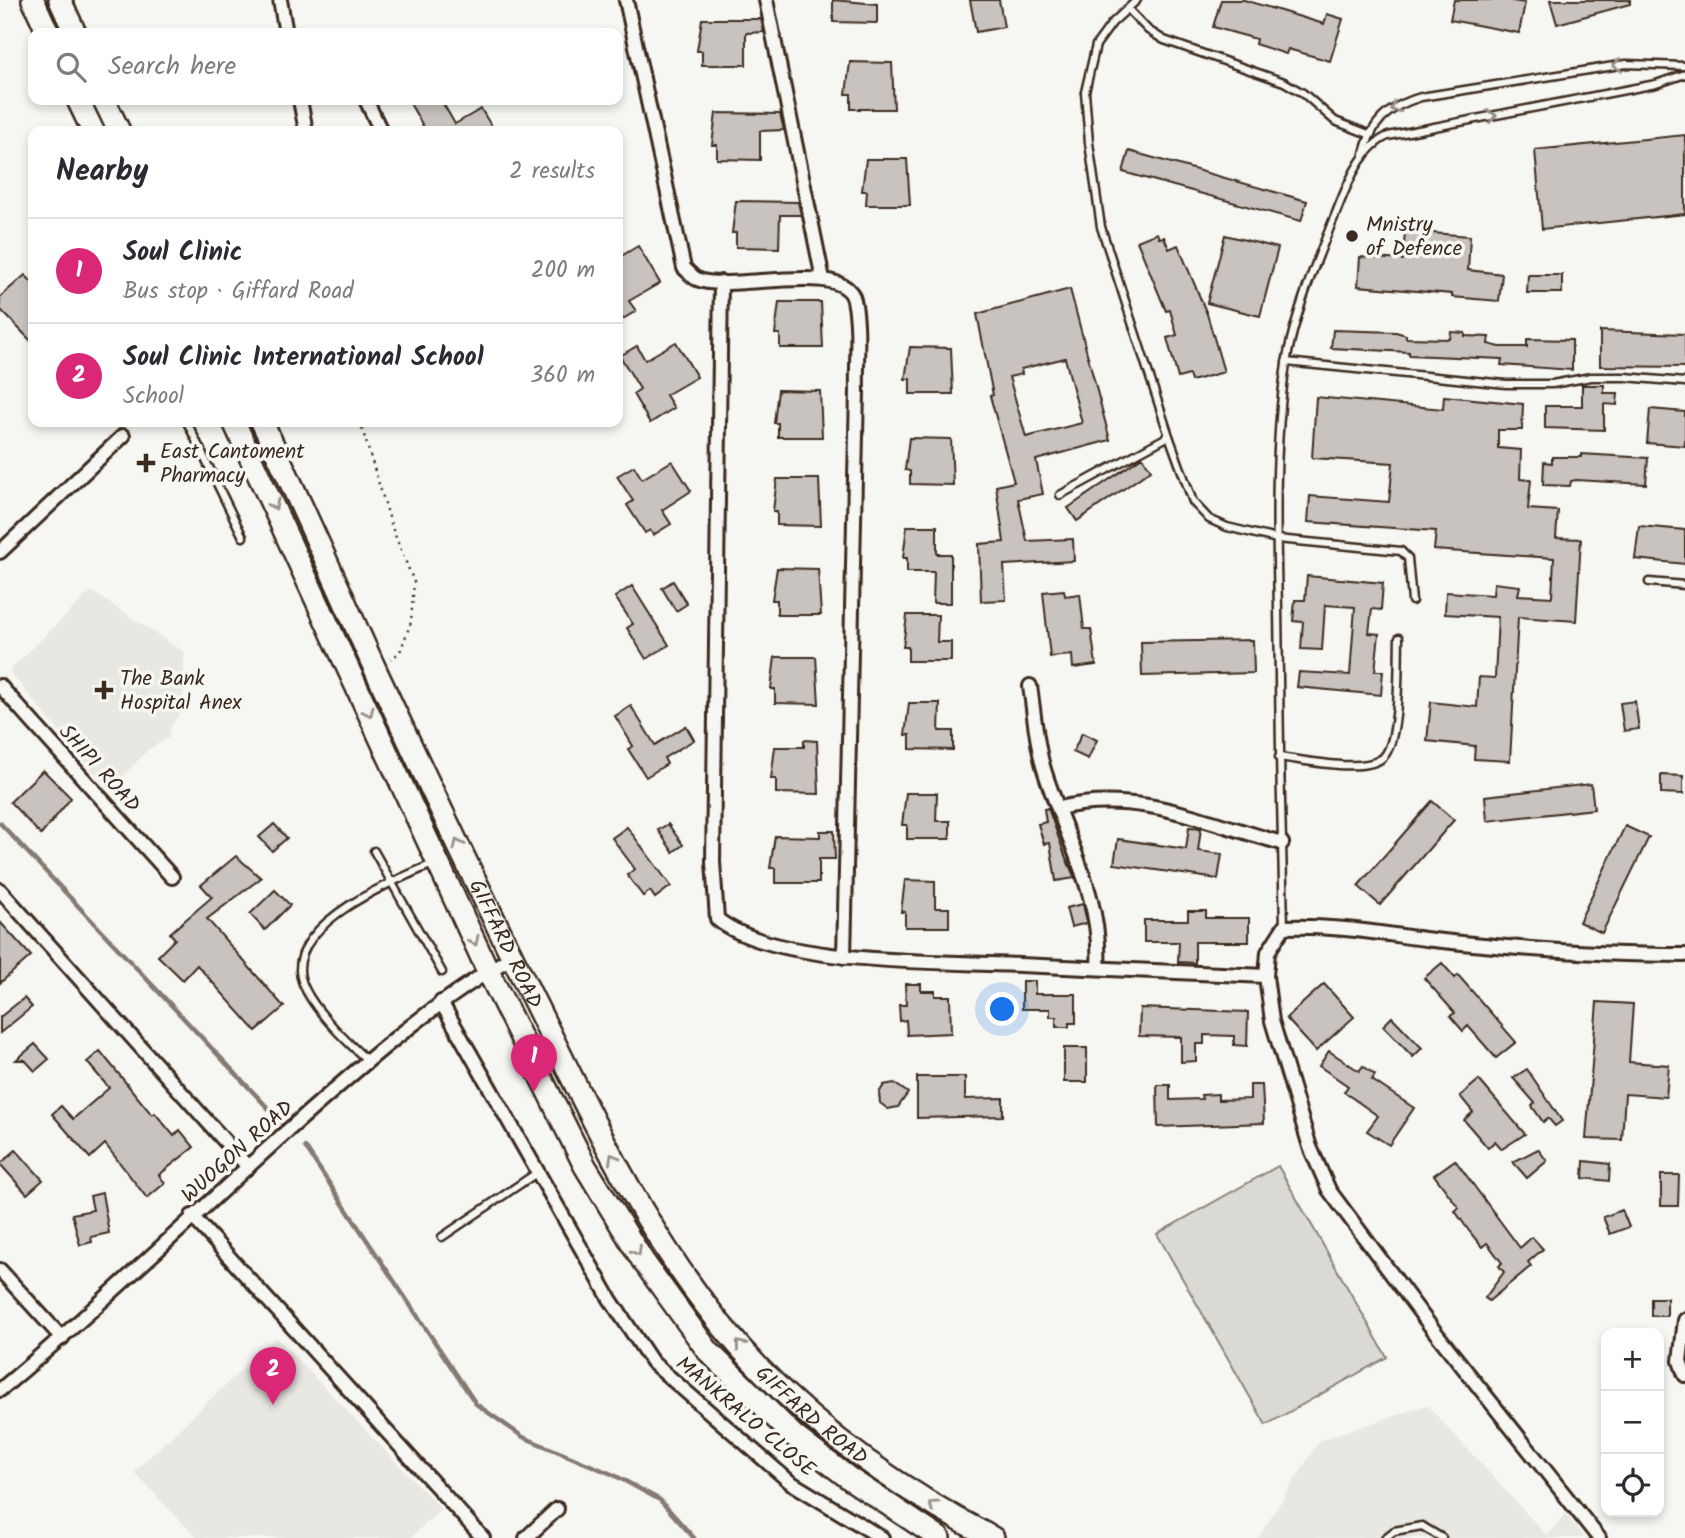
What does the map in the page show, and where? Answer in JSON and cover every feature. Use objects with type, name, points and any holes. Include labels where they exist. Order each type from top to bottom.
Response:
[{"type":"main road","points":[[33,0],[46,28]]},
{"type":"main road","points":[[60,0],[73,28]]},
{"type":"main road","points":[[80,105],[91,126]]},
{"type":"main road","points":[[106,105],[117,126]]},
{"type":"main road","name":"GIFFARD ROAD","points":[[236,427],[488,971],[585,1166],[643,1261],[708,1352],[794,1436],[850,1479],[939,1538]]},
{"type":"main road","name":"GIFFARD ROAD","points":[[264,427],[512,957],[601,1138],[660,1240],[703,1301],[760,1369],[854,1453],[945,1513],[993,1538]]},
{"type":"street","points":[[280,0],[285,28]]},
{"type":"street","points":[[626,0],[684,268],[697,279],[722,282],[823,279],[842,284],[854,297],[857,391],[844,957]]},
{"type":"street","points":[[766,0],[823,279]]},
{"type":"street","points":[[300,105],[305,126]]},
{"type":"street","points":[[368,105],[379,126]]},
{"type":"street","points":[[722,282],[713,862],[717,919],[731,931],[760,940],[844,957],[1265,976]]},
{"type":"street","points":[[0,552],[123,436]]},
{"type":"street","name":"SHIPI ROAD","points":[[0,686],[172,877]]},
{"type":"street","points":[[1030,686],[1043,766],[1088,886],[1099,948],[1098,968]]},
{"type":"street","points":[[1059,808],[1088,801],[1110,801],[1183,811],[1282,843]]},
{"type":"street","points":[[0,890],[248,1167]]},
{"type":"street","points":[[1599,1538],[1420,1312],[1329,1190],[1310,1147],[1272,1021],[1265,976],[1268,952],[1284,927],[1320,925],[1433,940],[1621,956],[1685,956]]},
{"type":"street","name":"WUOGON ROAD","points":[[0,1390],[62,1338],[192,1216],[367,1060],[441,1002],[512,957]]},
{"type":"street","name":"MANKRALO CLOSE","points":[[441,1002],[610,1299],[652,1362],[790,1482],[882,1538]]},
{"type":"street","points":[[192,1216],[482,1538]]},
{"type":"street","points":[[0,1270],[62,1338]]},
{"type":"street","points":[[1685,1320],[1680,1361],[1685,1374]]},
{"type":"street","points":[[526,1538],[557,1509]]},
{"type":"lane","points":[[1137,0],[1112,23],[1096,45],[1089,67],[1086,92],[1088,143],[1101,227],[1193,502],[1209,519],[1227,527],[1277,539],[1401,551],[1408,558],[1412,601]]},
{"type":"lane","points":[[1128,9],[1147,30],[1164,40],[1284,82],[1303,93],[1335,121],[1379,139]]},
{"type":"lane","points":[[1362,160],[1369,134],[1381,117],[1397,104],[1421,97],[1626,64],[1685,65]]},
{"type":"lane","points":[[1284,927],[1277,539],[1280,421],[1286,362],[1315,264],[1344,193],[1362,160],[1379,139],[1418,129],[1656,84],[1685,74]]},
{"type":"lane","points":[[1286,362],[1506,384],[1552,384],[1591,377],[1685,382]]},
{"type":"lane","points":[[189,427],[243,537]]},
{"type":"lane","points":[[1060,495],[1169,436]]},
{"type":"lane","points":[[1649,582],[1685,584]]},
{"type":"lane","points":[[1279,757],[1352,766],[1381,760],[1393,745],[1399,638]]},
{"type":"lane","points":[[374,851],[442,972]]},
{"type":"lane","points":[[367,1060],[338,1033],[307,990],[300,972],[302,955],[319,930],[340,912],[392,882],[438,862]]},
{"type":"lane","points":[[442,1237],[538,1172]]},
{"type":"lane","points":[[1384,1538],[1394,1531],[1422,1526],[1442,1538]]},
{"type":"path","points":[[362,427],[393,530],[414,582],[411,622],[400,652],[377,672]]},
{"type":"shaded area","name":"The Bank Hospital Anex","points":[[91,591],[184,652],[183,710],[171,725],[169,737],[148,750],[109,790],[9,671]]},
{"type":"shaded area","points":[[1278,1166],[1387,1357],[1266,1425],[1157,1234]]},
{"type":"shaded area","points":[[276,1337],[441,1509],[410,1538],[197,1538],[134,1472]]},
{"type":"shaded area","points":[[1427,1405],[1547,1536],[1566,1513],[1584,1538],[1258,1538],[1320,1440]]},
{"type":"building","points":[[833,0],[877,4],[877,23],[833,22]]},
{"type":"building","points":[[970,0],[999,0],[1004,27],[976,32]]},
{"type":"building","points":[[1221,0],[1244,0],[1324,24],[1327,14],[1343,19],[1330,61],[1288,49],[1286,54],[1255,44],[1256,39],[1213,27]]},
{"type":"building","points":[[1454,0],[1507,0],[1525,3],[1519,33],[1450,20]]},
{"type":"building","points":[[1550,0],[1630,0],[1630,4],[1557,24]]},
{"type":"building","points":[[702,19],[761,19],[764,32],[746,33],[746,65],[702,65],[702,51],[697,51]]},
{"type":"building","points":[[850,62],[892,63],[894,109],[851,109],[851,94],[846,94]]},
{"type":"building","points":[[411,105],[444,105],[455,124],[481,109],[491,126],[423,126]]},
{"type":"building","points":[[716,113],[780,114],[784,130],[760,131],[760,160],[717,159],[717,145],[712,145]]},
{"type":"building","points":[[1685,135],[1685,214],[1542,229],[1535,150]]},
{"type":"building","points":[[1129,151],[1307,201],[1301,221],[1123,172]]},
{"type":"building","points":[[866,159],[907,159],[910,205],[866,205],[867,191],[862,191]]},
{"type":"building","points":[[736,201],[798,202],[801,215],[780,215],[779,248],[736,247],[736,233],[732,233]]},
{"type":"building","points":[[1405,231],[1470,236],[1468,270],[1502,274],[1499,301],[1358,286],[1360,257],[1403,260]]},
{"type":"building","points":[[1157,233],[1159,238],[1164,237],[1169,249],[1178,245],[1207,314],[1224,372],[1191,381],[1189,375],[1178,378],[1167,338],[1177,335],[1170,310],[1166,311],[1137,241]]},
{"type":"building","points":[[1225,235],[1278,248],[1260,316],[1207,303]]},
{"type":"building","points":[[638,246],[660,283],[629,301],[636,311],[623,319],[623,255]]},
{"type":"building","points":[[25,275],[28,278],[28,338],[0,309],[0,297]]},
{"type":"building","points":[[1528,275],[1562,275],[1562,293],[1527,293]]},
{"type":"building","points":[[1070,289],[1110,440],[1036,460],[1043,494],[1018,499],[1027,541],[1073,539],[1074,561],[1004,565],[1006,600],[981,601],[979,544],[1004,542],[996,486],[1014,482],[990,396],[993,395],[977,314]],"holes":[[[1065,358],[1082,423],[1026,437],[1009,377],[1022,374],[1021,369]]]},
{"type":"building","points":[[779,302],[821,302],[823,348],[780,348],[780,334],[775,334]]},
{"type":"building","points":[[1333,330],[1396,332],[1406,335],[1406,338],[1450,339],[1451,332],[1465,333],[1465,336],[1489,337],[1488,344],[1500,347],[1527,347],[1527,339],[1572,340],[1572,370],[1501,365],[1502,359],[1331,348]]},
{"type":"building","points":[[1600,331],[1685,334],[1685,367],[1600,366]]},
{"type":"building","points":[[676,342],[697,377],[666,395],[674,408],[650,423],[633,394],[640,389],[623,361],[623,354],[637,346],[645,360]]},
{"type":"building","points":[[910,347],[951,348],[953,394],[910,394],[910,379],[905,379]]},
{"type":"building","points":[[1582,385],[1604,385],[1604,393],[1618,393],[1617,405],[1604,404],[1604,430],[1545,428],[1545,406],[1582,406]]},
{"type":"building","points":[[778,390],[820,391],[822,437],[778,437],[778,423],[774,423]]},
{"type":"building","points":[[1444,396],[1523,404],[1522,430],[1498,430],[1498,448],[1521,450],[1520,479],[1531,480],[1528,509],[1558,511],[1556,538],[1581,539],[1576,621],[1518,617],[1510,761],[1474,759],[1475,746],[1427,741],[1431,702],[1477,707],[1479,677],[1495,678],[1498,617],[1445,614],[1446,592],[1493,595],[1494,583],[1520,586],[1518,595],[1552,597],[1554,558],[1434,550],[1436,531],[1308,522],[1310,496],[1389,502],[1393,463],[1312,458],[1316,397],[1443,409]]},
{"type":"building","points":[[1650,409],[1685,412],[1685,446],[1647,443]]},
{"type":"building","points":[[909,438],[951,439],[953,485],[910,484],[910,471],[905,470]]},
{"type":"building","points":[[1581,454],[1648,458],[1646,484],[1576,480],[1571,481],[1570,486],[1543,485],[1544,462],[1552,463],[1552,457],[1581,457]]},
{"type":"building","points":[[1142,457],[1151,470],[1077,521],[1068,508]]},
{"type":"building","points":[[672,461],[691,491],[662,510],[671,524],[653,535],[650,530],[645,533],[627,505],[633,501],[617,476],[634,466],[642,479]]},
{"type":"building","points":[[777,479],[819,479],[821,526],[777,525],[777,511],[773,511]]},
{"type":"building","points":[[907,526],[937,526],[937,554],[951,554],[951,603],[933,603],[934,572],[907,572],[907,558],[903,558]]},
{"type":"building","points":[[1639,526],[1685,530],[1685,564],[1635,559]]},
{"type":"building","points":[[777,568],[818,569],[821,615],[777,615],[777,600],[772,600]]},
{"type":"building","points":[[1307,576],[1383,583],[1381,610],[1372,609],[1369,633],[1379,634],[1375,671],[1383,671],[1381,695],[1297,687],[1299,672],[1350,675],[1355,607],[1325,605],[1322,650],[1301,649],[1303,622],[1293,621],[1295,600],[1305,600]]},
{"type":"building","points":[[673,581],[687,604],[676,611],[662,588]]},
{"type":"building","points":[[632,586],[669,645],[646,659],[627,628],[633,624],[615,597]]},
{"type":"building","points":[[1064,590],[1065,596],[1080,594],[1084,629],[1091,629],[1096,665],[1073,668],[1072,655],[1050,657],[1043,592]]},
{"type":"building","points":[[907,615],[938,615],[937,642],[951,642],[951,661],[908,661],[908,647],[903,647]]},
{"type":"building","points":[[1253,640],[1254,673],[1142,676],[1141,642]]},
{"type":"building","points":[[775,657],[816,657],[819,704],[775,703],[775,689],[771,689]]},
{"type":"building","points":[[1635,701],[1639,729],[1624,731],[1620,703]]},
{"type":"building","points":[[909,703],[940,703],[939,731],[953,731],[953,750],[910,749],[910,735],[905,735]]},
{"type":"building","points":[[631,706],[655,745],[686,726],[694,740],[664,758],[667,764],[646,777],[628,749],[633,746],[615,716]]},
{"type":"building","points":[[1082,733],[1097,740],[1088,759],[1073,752]]},
{"type":"building","points":[[804,740],[817,741],[819,794],[776,793],[776,779],[771,779],[775,747],[804,747]]},
{"type":"building","points":[[43,770],[71,798],[41,835],[10,802]]},
{"type":"building","points":[[1661,775],[1683,776],[1683,794],[1661,793]]},
{"type":"building","points":[[1591,784],[1594,809],[1487,821],[1485,796]]},
{"type":"building","points":[[906,793],[937,793],[936,821],[950,821],[950,839],[907,839],[907,825],[902,825]]},
{"type":"building","points":[[1432,801],[1454,820],[1380,905],[1358,886]]},
{"type":"building","points":[[1048,808],[1075,878],[1056,881],[1050,843],[1044,844],[1038,824],[1046,822],[1044,809]]},
{"type":"building","points":[[274,824],[287,838],[272,851],[259,837]]},
{"type":"building","points":[[668,824],[683,845],[673,852],[658,830]]},
{"type":"building","points":[[1625,826],[1649,837],[1602,933],[1579,922]]},
{"type":"building","points":[[627,827],[671,886],[655,898],[650,891],[643,896],[627,875],[635,869],[612,838]]},
{"type":"building","points":[[1189,827],[1201,828],[1198,851],[1222,854],[1218,879],[1114,864],[1118,839],[1186,849]]},
{"type":"building","points":[[820,831],[834,831],[835,859],[819,859],[819,883],[775,883],[775,868],[770,868],[775,836],[820,837]]},
{"type":"building","points":[[236,856],[261,878],[207,919],[284,1007],[256,1031],[197,965],[183,980],[158,956],[175,939],[170,933],[212,897],[201,885]]},
{"type":"building","points":[[905,880],[935,881],[935,908],[949,908],[949,927],[905,927],[905,912],[901,912]]},
{"type":"building","points":[[275,890],[290,905],[265,930],[250,914]]},
{"type":"building","points":[[1083,904],[1087,923],[1071,927],[1066,908]]},
{"type":"building","points":[[1188,911],[1206,911],[1206,918],[1249,918],[1249,942],[1195,942],[1195,963],[1178,962],[1179,942],[1144,942],[1144,920],[1188,920]]},
{"type":"building","points":[[0,922],[31,956],[0,983]]},
{"type":"building","points":[[1442,963],[1455,978],[1458,975],[1516,1042],[1496,1058],[1468,1026],[1463,1031],[1450,1016],[1455,1013],[1424,978]]},
{"type":"building","points":[[1022,981],[1035,981],[1035,994],[1076,994],[1076,1023],[1069,1023],[1069,1027],[1056,1027],[1056,1017],[1050,1017],[1050,1009],[1022,1009]]},
{"type":"building","points":[[905,984],[921,984],[921,991],[935,991],[935,996],[950,996],[951,1033],[907,1035],[906,1020],[900,1021],[899,1005],[906,1005]]},
{"type":"building","points":[[1324,984],[1354,1017],[1316,1051],[1286,1018]]},
{"type":"building","points":[[24,998],[32,1007],[0,1033],[0,1017]]},
{"type":"building","points":[[1597,1002],[1633,1004],[1629,1062],[1669,1065],[1666,1097],[1625,1094],[1622,1140],[1586,1139]]},
{"type":"building","points":[[1140,1008],[1248,1012],[1247,1046],[1234,1045],[1234,1036],[1204,1035],[1204,1044],[1196,1044],[1196,1061],[1181,1062],[1181,1037],[1139,1036]]},
{"type":"building","points":[[1392,1017],[1422,1048],[1413,1057],[1383,1026]]},
{"type":"building","points":[[35,1044],[49,1059],[35,1071],[25,1060],[16,1060]]},
{"type":"building","points":[[1064,1048],[1087,1048],[1087,1082],[1064,1082]]},
{"type":"building","points":[[100,1051],[152,1115],[155,1113],[174,1136],[180,1130],[194,1147],[159,1175],[165,1183],[147,1198],[105,1144],[90,1158],[52,1114],[61,1106],[73,1119],[109,1088],[87,1062]]},
{"type":"building","points":[[1329,1051],[1359,1071],[1363,1066],[1375,1075],[1372,1080],[1414,1108],[1389,1145],[1367,1131],[1378,1116],[1344,1092],[1348,1086],[1319,1066]]},
{"type":"building","points":[[1527,1069],[1562,1121],[1555,1126],[1548,1118],[1543,1122],[1532,1106],[1535,1103],[1513,1078]]},
{"type":"building","points":[[917,1077],[965,1077],[965,1099],[1003,1098],[1003,1116],[917,1118]]},
{"type":"building","points":[[1479,1080],[1525,1134],[1502,1149],[1495,1141],[1488,1148],[1464,1120],[1473,1112],[1460,1096]]},
{"type":"building","points":[[894,1083],[908,1093],[898,1107],[888,1109],[880,1103],[879,1093],[884,1085]]},
{"type":"building","points":[[1157,1085],[1170,1085],[1170,1100],[1202,1099],[1201,1095],[1218,1094],[1218,1100],[1250,1099],[1250,1085],[1262,1085],[1264,1123],[1158,1127]]},
{"type":"building","points":[[1538,1149],[1547,1161],[1527,1178],[1513,1162]]},
{"type":"building","points":[[16,1150],[43,1180],[27,1194],[0,1164]]},
{"type":"building","points":[[1455,1160],[1520,1248],[1532,1237],[1543,1249],[1528,1262],[1531,1266],[1489,1301],[1485,1298],[1504,1272],[1499,1266],[1502,1263],[1487,1243],[1482,1247],[1469,1231],[1455,1211],[1459,1208],[1434,1175]]},
{"type":"building","points":[[1584,1161],[1610,1164],[1609,1181],[1583,1178]]},
{"type":"building","points":[[1661,1175],[1679,1175],[1678,1206],[1661,1206]]},
{"type":"building","points":[[102,1193],[109,1233],[91,1237],[92,1242],[80,1245],[72,1214],[93,1210],[90,1196]]},
{"type":"building","points":[[1622,1210],[1629,1227],[1610,1234],[1603,1217]]},
{"type":"building","points":[[1651,1298],[1667,1298],[1667,1316],[1651,1316]]},
{"type":"waterway","points":[[0,823],[283,1124]]},
{"type":"waterway","points":[[305,1147],[476,1404],[523,1437],[614,1475],[660,1500],[694,1538]]},
{"type":"place","name":"Mnistry of Defence","points":[[1352,236]]},
{"type":"place","name":"East Cantoment Pharmacy","points":[[146,463]]},
{"type":"place","name":"The Bank Hospital Anex","points":[[104,690]]},
{"type":"place","name":"Soul Clinic","points":[[534,1092]]},
{"type":"place","name":"Soul Clinic International School","points":[[273,1405]]}]
